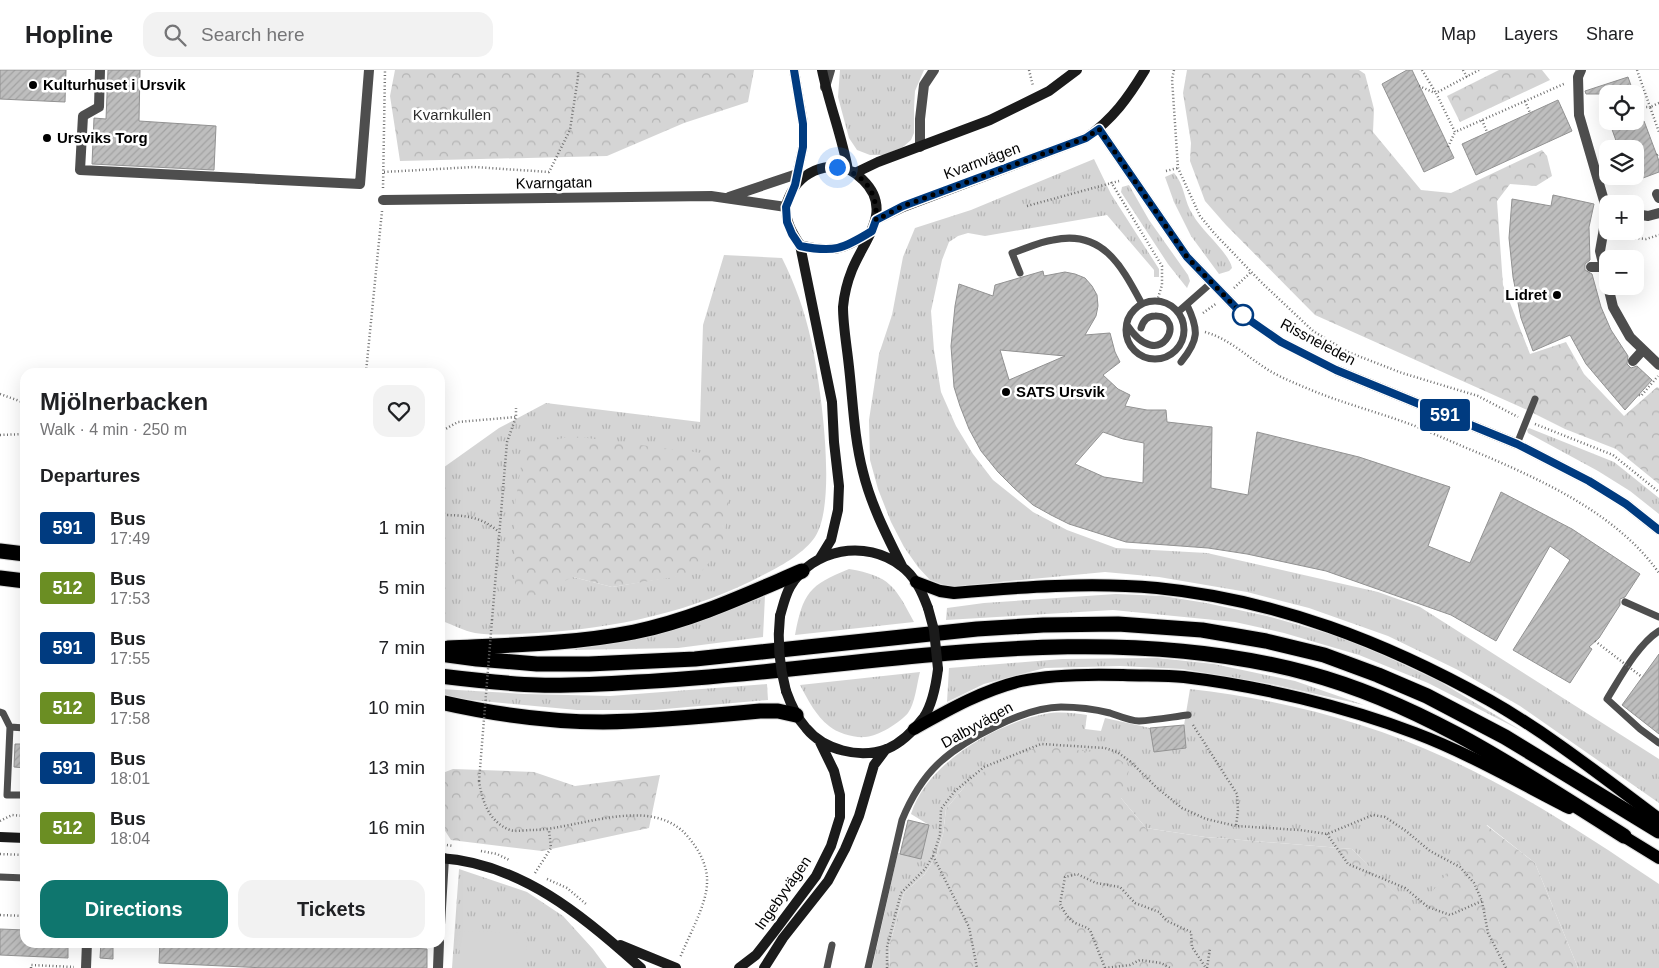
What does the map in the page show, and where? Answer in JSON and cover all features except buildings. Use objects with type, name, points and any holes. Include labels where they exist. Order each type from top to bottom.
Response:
[{"type":"highway","points":[[0,551],[20,553]]},
{"type":"highway","points":[[445,649],[550,644],[590,640],[636,632],[688,618],[802,571]]},
{"type":"highway","points":[[0,578],[20,580]]},
{"type":"highway","points":[[445,655],[537,664],[589,664],[695,659],[1043,625],[1118,624],[1202,630],[1266,641],[1324,655],[1427,696],[1505,737],[1659,831]]},
{"type":"highway","points":[[445,677],[538,685],[589,684],[698,679],[981,650],[1089,646],[1194,651],[1254,660],[1299,671],[1372,694],[1433,722],[1487,750],[1624,836]]},
{"type":"highway","points":[[445,703],[509,714],[595,722],[760,711],[778,711],[796,715]]},
{"type":"main road","points":[[916,582],[940,591],[954,593],[1043,587],[1106,586],[1157,588],[1225,598],[1295,615],[1356,635],[1415,662],[1490,701],[1557,745],[1659,819]]},
{"type":"main road","points":[[914,729],[988,692],[1022,681],[1069,675],[1182,677],[1243,687],[1296,698],[1372,718],[1408,730],[1472,759],[1624,836],[1659,858]]},
{"type":"street","points":[[100,70],[98,107],[83,116],[80,170],[360,184],[369,70]]},
{"type":"street","points":[[794,70],[803,124],[803,147],[795,185],[786,207],[787,222],[800,246],[832,402],[839,486],[838,510],[831,540],[820,558]]},
{"type":"street","points":[[822,70],[825,87],[852,172]]},
{"type":"street","points":[[825,87],[830,70]]},
{"type":"street","points":[[920,147],[920,119],[924,85],[934,70]]},
{"type":"street","points":[[852,172],[990,120],[1049,91],[1077,70]]},
{"type":"street","points":[[1099,129],[1123,105],[1145,70]]},
{"type":"street","points":[[1580,74],[1580,115],[1602,195]]},
{"type":"street","name":"Kvarnvägen","points":[[876,220],[903,206],[1086,138],[1099,129]]},
{"type":"street","name":"Rissneleden","points":[[1099,129],[1187,257],[1245,317],[1281,342],[1336,370],[1517,444],[1589,481],[1626,504],[1659,530]]},
{"type":"street","points":[[795,185],[803,176],[813,170],[837,167],[852,172],[864,181],[871,190],[875,201],[876,220],[852,270],[843,306],[857,444],[871,500],[902,566],[916,582],[928,608],[934,630],[938,669],[932,699],[925,716],[902,740],[886,749],[855,753],[830,746],[819,740],[807,729],[796,715],[786,691],[778,657],[778,638],[780,616],[791,586],[802,571],[820,558],[834,552],[848,550],[874,552],[902,566]]},
{"type":"street","points":[[726,198],[797,174]]},
{"type":"street","name":"Kvarngatan","points":[[383,200],[711,196],[786,207]]},
{"type":"street","points":[[1644,215],[1659,213]]},
{"type":"street","points":[[800,246],[817,249],[840,249],[872,231]]},
{"type":"street","points":[[1591,267],[1599,267]]},
{"type":"street","points":[[1610,295],[1613,307],[1630,337],[1659,365]]},
{"type":"street","points":[[1633,362],[1643,350]]},
{"type":"street","name":"Ingebyvägen","points":[[739,968],[756,955],[774,932],[816,876],[831,846],[840,817],[840,794],[834,771],[819,740]]},
{"type":"street","name":"Ingebyvägen","points":[[764,968],[783,938],[828,881],[845,850],[859,816],[874,765],[886,749]]},
{"type":"street","points":[[0,836],[20,838]]},
{"type":"street","points":[[445,858],[494,868],[531,883],[563,904],[612,941],[641,968]]},
{"type":"street","points":[[612,941],[678,964]]},
{"type":"street","points":[[86,968],[87,948]]},
{"type":"street","points":[[438,968],[439,948]]},
{"type":"lane","points":[[1020,273],[1012,253],[1052,240],[1070,237],[1087,241],[1106,250],[1122,268],[1142,304]]},
{"type":"lane","points":[[1178,312],[1211,283]]},
{"type":"lane","points":[[1158,301],[1169,305],[1178,312],[1183,324],[1183,337],[1178,348],[1168,356],[1155,360],[1143,357],[1132,349],[1127,337],[1126,324],[1132,313],[1142,304],[1158,301]]},
{"type":"lane","points":[[1181,362],[1190,351],[1196,338],[1195,322],[1187,305]]},
{"type":"lane","points":[[1126,324],[1134,336],[1151,345],[1160,345],[1165,342],[1170,334],[1166,320],[1157,316],[1148,318],[1141,328]]},
{"type":"lane","points":[[1517,444],[1535,399]]},
{"type":"lane","points":[[1625,602],[1659,617]]},
{"type":"lane","points":[[1659,630],[1638,652],[1607,699],[1640,729],[1659,743]]},
{"type":"lane","name":"Dalbyvägen","points":[[868,968],[902,820],[908,803],[922,782],[938,764],[955,750],[1008,720],[1034,710],[1060,707],[1085,708],[1138,721],[1188,715]]},
{"type":"lane","points":[[0,712],[4,713],[10,727],[7,794]]},
{"type":"lane","points":[[10,727],[20,728]]},
{"type":"lane","points":[[0,800],[7,794],[20,795]]},
{"type":"lane","points":[[0,877],[20,878]]},
{"type":"lane","points":[[827,968],[832,945]]},
{"type":"path","points":[[366,368],[383,200],[385,70]]},
{"type":"path","points":[[384,172],[474,168],[549,172],[570,130],[578,70]]},
{"type":"path","points":[[1174,70],[1172,79],[1178,168],[1200,216],[1251,272],[1313,331],[1348,352],[1402,374],[1478,396],[1526,421],[1613,455],[1659,492]]},
{"type":"path","points":[[1422,70],[1456,132]]},
{"type":"path","points":[[1463,70],[1467,77]]},
{"type":"path","points":[[1419,86],[1436,93],[1479,70]]},
{"type":"path","points":[[1637,70],[1659,132]]},
{"type":"path","points":[[1448,147],[1456,132],[1580,74]]},
{"type":"path","points":[[1525,101],[1530,112]]},
{"type":"path","points":[[1644,107],[1650,107],[1659,103]]},
{"type":"path","points":[[1482,120],[1487,132]]},
{"type":"path","points":[[1166,170],[1178,168]]},
{"type":"path","points":[[1026,206],[1119,181]]},
{"type":"path","points":[[1111,182],[1162,266],[1162,285],[1158,301]]},
{"type":"path","points":[[1644,240],[1659,235]]},
{"type":"path","points":[[1200,314],[1224,297],[1251,272]]},
{"type":"path","points":[[1202,331],[1220,336],[1271,371],[1304,386],[1430,433],[1514,469],[1574,500],[1622,532],[1648,557],[1659,573]]},
{"type":"path","points":[[1639,395],[1659,375]]},
{"type":"path","points":[[0,394],[20,401]]},
{"type":"path","points":[[516,408],[516,417],[506,442],[479,781],[481,798],[492,818],[511,830],[548,830],[626,816],[648,816],[671,822],[682,830],[698,849],[705,866],[707,882],[704,901],[678,964]]},
{"type":"path","points":[[445,429],[458,422],[516,417]]},
{"type":"path","points":[[0,435],[20,434]]},
{"type":"path","points":[[445,514],[462,515],[490,523],[499,532]]},
{"type":"path","points":[[1595,641],[1642,677]]},
{"type":"path","points":[[1188,715],[1237,794],[1236,826]]},
{"type":"path","points":[[887,968],[887,947],[901,893],[925,869],[933,856],[940,835],[941,809],[955,791],[984,767],[1041,744],[1104,748],[1117,752],[1131,762],[1156,787],[1182,808],[1206,820],[1236,826],[1300,830],[1327,834],[1373,815],[1384,817],[1406,831],[1430,851],[1460,868],[1474,883],[1482,900],[1488,933],[1506,968]]},
{"type":"path","points":[[0,821],[12,815],[20,816]]},
{"type":"path","points":[[535,873],[551,848],[548,830]]},
{"type":"path","points":[[1327,834],[1348,864],[1405,888],[1428,907],[1450,915],[1482,900]]},
{"type":"path","points":[[0,854],[20,855]]},
{"type":"path","points":[[933,856],[969,927],[977,968]]},
{"type":"path","points":[[1170,968],[1161,963],[1140,960],[1130,966],[1105,968],[1090,930],[1069,918],[1060,904],[1065,877],[1077,874],[1096,883],[1120,887],[1135,904],[1160,912],[1167,921],[1191,932],[1192,948],[1206,968]]},
{"type":"path","points":[[0,916],[20,916]]},
{"type":"path","points":[[1206,968],[1210,948]]},
{"type":"path","points":[[31,968],[31,965],[86,968]]},
{"type":"green space","name":"Kvarnkullen","points":[[395,70],[754,70],[748,102],[684,123],[607,156],[400,161],[390,96]]},
{"type":"green space","points":[[840,70],[924,70],[915,91],[914,133],[911,140],[903,147],[884,155],[870,155],[857,150],[849,138],[838,97]]},
{"type":"green space","points":[[1187,70],[1359,70],[1365,74],[1374,109],[1373,132],[1421,190],[1451,193],[1542,150],[1547,156],[1552,176],[1536,186],[1510,184],[1497,201],[1503,285],[1530,354],[1566,342],[1584,374],[1624,416],[1657,387],[1659,388],[1659,484],[1616,449],[1565,429],[1525,409],[1315,315],[1226,225],[1205,201],[1190,161],[1191,143],[1183,93]]},
{"type":"green space","points":[[1499,70],[1542,70],[1550,80],[1460,122],[1447,96]]},
{"type":"green space","points":[[1094,159],[1111,194],[1159,269],[1159,277],[1154,277],[1154,270],[1107,215],[985,236],[968,233],[958,236],[949,242],[942,260],[931,311],[934,350],[941,392],[956,426],[973,454],[993,480],[1033,512],[1067,530],[1116,548],[1207,553],[1378,592],[1420,607],[1659,759],[1659,803],[1520,706],[1458,670],[1388,636],[1309,608],[1247,592],[1159,577],[1105,572],[949,587],[930,580],[918,567],[904,547],[891,522],[878,489],[870,460],[869,420],[879,354],[892,315],[903,257],[915,228],[971,210]]},
{"type":"green space","points":[[1174,173],[1178,178],[1193,215],[1230,262],[1232,268],[1229,271],[1219,274],[1191,236],[1174,202],[1165,177]]},
{"type":"green space","points":[[1129,185],[1149,220],[1188,275],[1190,281],[1187,288],[1168,264],[1121,192],[1122,187]]},
{"type":"green space","points":[[724,255],[782,258],[799,298],[809,330],[822,411],[826,470],[825,498],[822,520],[811,543],[787,562],[740,586],[684,608],[655,616],[566,631],[498,635],[471,632],[445,622],[445,466],[499,428],[546,403],[700,422],[703,325]],"holes":[[[700,572],[612,587],[573,577]]]},
{"type":"green space","points":[[1529,428],[1614,462],[1659,498],[1659,514],[1630,491],[1598,471],[1528,433],[1527,430]]},
{"type":"green space","points":[[572,436],[717,455],[729,508],[722,547],[700,573],[612,587],[573,577],[529,598],[515,591],[514,511],[524,447]]},
{"type":"green space","points":[[849,569],[883,579],[896,591],[914,622],[795,635],[801,609],[810,592],[825,580]]},
{"type":"green space","points":[[1116,594],[1163,596],[1206,603],[1267,616],[1337,636],[1439,681],[1522,731],[1428,683],[1359,655],[1284,633],[1235,622],[1113,610],[946,620],[947,608],[984,603]]},
{"type":"green space","points":[[765,596],[763,637],[678,648],[571,650],[691,624]]},
{"type":"green space","points":[[1158,658],[1214,664],[1295,681],[1364,705],[1276,685],[1182,669],[1120,666],[1045,668],[984,684],[947,702],[949,668],[1062,659]]},
{"type":"green space","points":[[920,672],[914,699],[908,713],[900,721],[876,735],[865,737],[856,737],[836,731],[824,722],[816,713],[800,685]]},
{"type":"green space","points":[[767,684],[768,700],[654,710],[577,710],[461,699],[445,694],[445,689],[525,694],[610,696]]},
{"type":"green space","points":[[1190,689],[1289,705],[1385,733],[1474,771],[1555,816],[1659,884],[1659,968],[1578,968],[1535,863],[1487,825],[1415,914],[1352,849],[1205,837],[1146,828],[1121,798],[965,786],[946,809],[943,834],[936,857],[924,875],[904,893],[889,947],[890,968],[872,968],[898,853],[921,858],[929,825],[911,814],[919,796],[931,779],[947,763],[985,736],[1006,726],[1045,714],[1056,713],[1087,715],[1085,729],[1101,731],[1105,718],[1150,728],[1154,751],[1186,748],[1184,725]]},
{"type":"green space","points":[[1040,746],[1111,754],[1130,767],[1121,798],[1146,828],[1205,837],[1352,849],[1415,913],[1486,825],[1535,863],[1578,968],[890,968],[889,947],[904,893],[924,875],[936,857],[943,834],[946,809],[965,786],[993,765]]},
{"type":"green space","points":[[453,769],[534,772],[575,786],[660,775],[649,828],[542,851],[451,840],[445,831],[445,772]]},
{"type":"green space","points":[[459,869],[527,892],[563,916],[593,949],[607,968],[452,968]]},
{"type":"green space","points":[[459,931],[527,933],[526,968],[460,968]]},
{"type":"bus line","name":"591","points":[[794,70],[803,124],[803,147],[795,185],[786,207],[787,222],[800,246],[817,249],[840,249],[872,231],[876,220],[903,206],[1086,138],[1099,129],[1187,257],[1245,317],[1281,342],[1336,370],[1517,444],[1589,481],[1626,504],[1659,530]]},
{"type":"place","name":"Kulturhuset i Ursvik","points":[[33,85]]},
{"type":"place","name":"Ursviks Torg","points":[[47,138]]},
{"type":"place","name":"Lidret","points":[[1557,295]]},
{"type":"place","name":"SATS Ursvik","points":[[1006,392]]},
{"type":"route","points":[[837,167],[855,173],[871,190],[875,201],[876,220],[903,206],[1086,138],[1099,129],[1187,257],[1245,317],[1243,315]]}]
